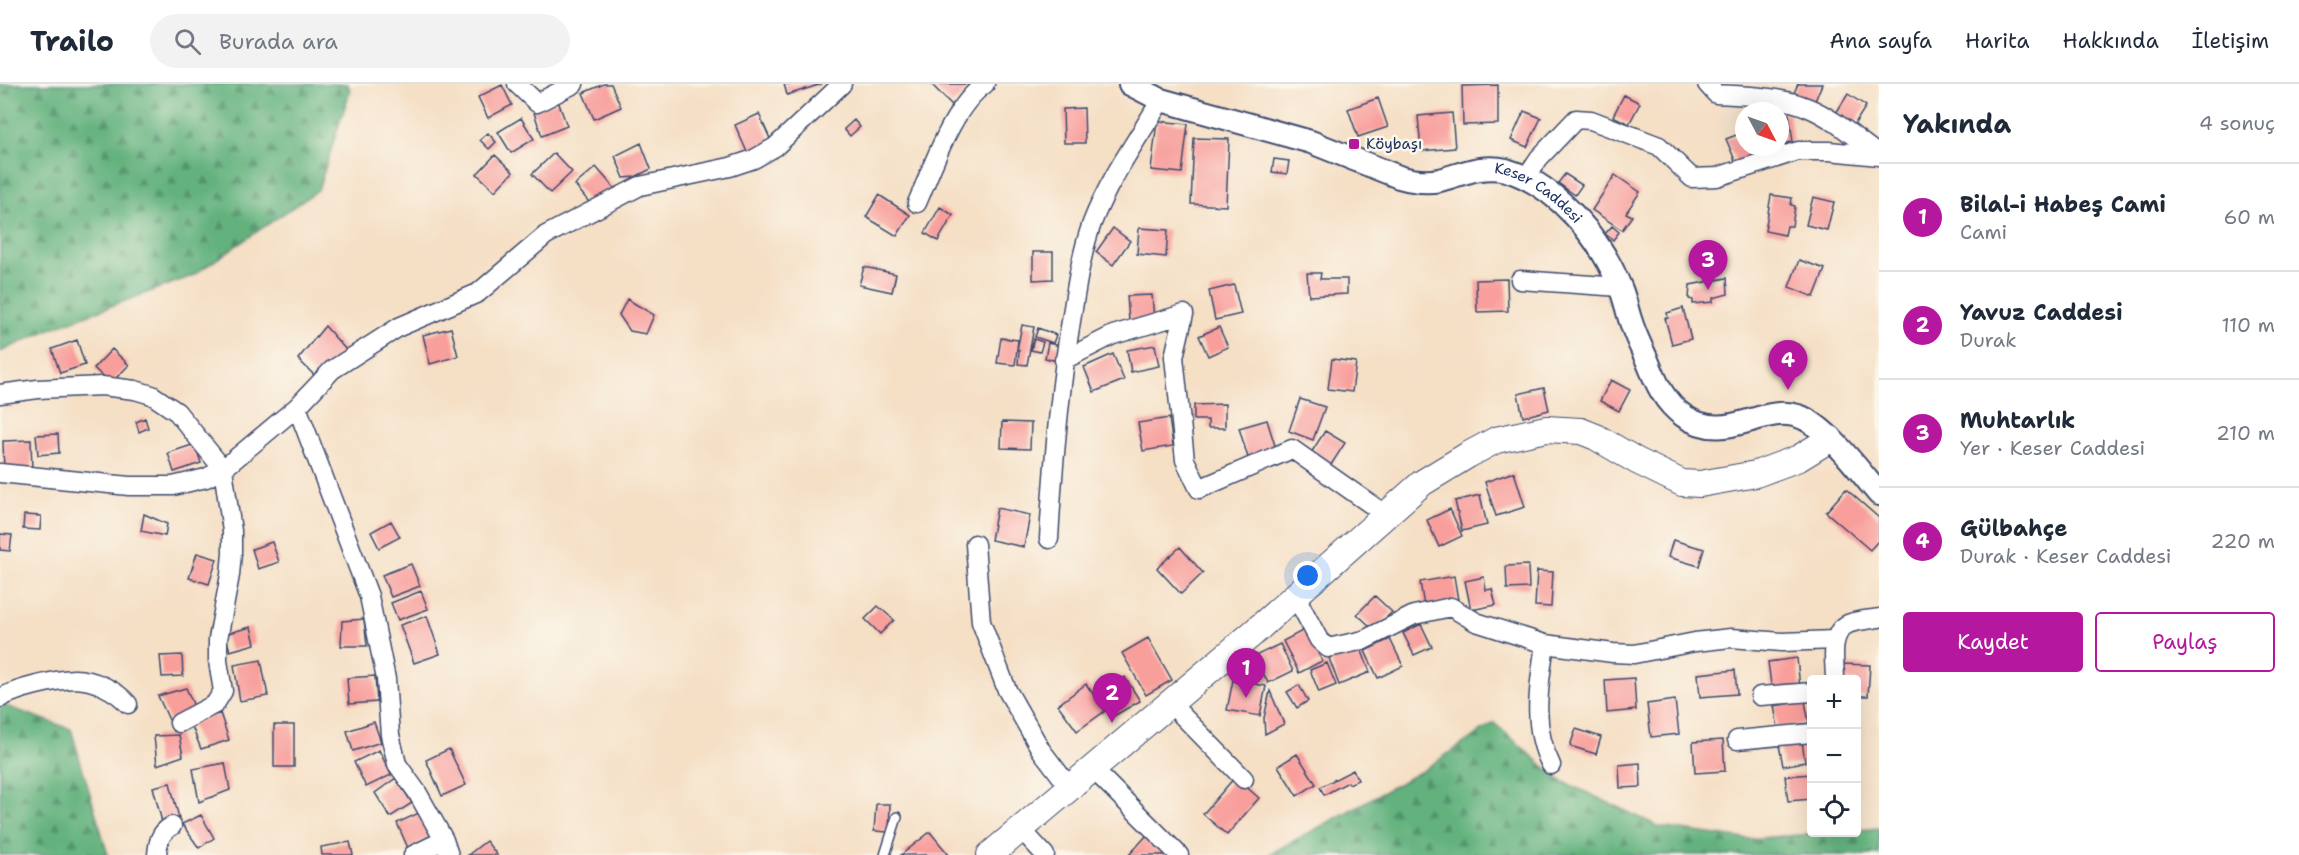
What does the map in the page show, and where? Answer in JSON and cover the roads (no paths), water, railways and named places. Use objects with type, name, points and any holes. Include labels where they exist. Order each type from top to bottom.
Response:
[{"type":"main road","points":[[990,855],[1171,704],[1422,483],[1468,454],[1496,440],[1546,429],[1581,430],[1682,483],[1700,484],[1756,474],[1799,458],[1830,440]]},
{"type":"street","points":[[517,84],[537,103],[574,84]]},
{"type":"street","points":[[0,473],[129,486],[173,486],[206,478],[223,469],[297,408],[332,370],[399,327],[478,293],[546,235],[640,186],[730,167],[754,159],[775,147],[842,84]]},
{"type":"street","points":[[917,203],[947,136],[964,105],[975,91],[985,84]]},
{"type":"street","name":"Keser Caddesi","points":[[1130,84],[1161,100],[1311,142],[1399,177],[1415,181],[1439,180],[1470,170],[1485,168],[1507,171],[1525,179],[1554,196],[1592,237],[1620,287],[1631,323],[1656,382],[1666,399],[1685,417],[1697,423],[1720,426],[1781,414],[1790,414],[1810,421],[1879,494]]},
{"type":"street","points":[[1707,84],[1716,94],[1780,100],[1808,107],[1830,119],[1879,155]]},
{"type":"street","points":[[1049,539],[1064,360],[1077,284],[1092,225],[1105,192],[1161,100]]},
{"type":"street","points":[[1525,179],[1539,158],[1576,119],[1591,120],[1659,146],[1692,178],[1717,177],[1798,151],[1879,155]]},
{"type":"street","points":[[1520,280],[1620,287]]},
{"type":"street","points":[[1064,360],[1113,335],[1184,314],[1174,357],[1185,460],[1199,489],[1292,449],[1386,515]]},
{"type":"street","points":[[0,394],[38,389],[102,386],[135,390],[152,395],[177,412],[223,469],[232,531],[230,574],[218,639],[218,661],[223,691],[215,704],[179,723]]},
{"type":"street","points":[[297,408],[369,596],[386,679],[390,735],[398,764],[417,792],[447,848],[413,855]]},
{"type":"street","points":[[975,544],[981,622],[1007,690],[1041,750],[1070,788]]},
{"type":"street","points":[[1295,595],[1319,640],[1328,648],[1364,640],[1414,615],[1452,606],[1476,622],[1545,644],[1634,654],[1695,642],[1731,638],[1782,642],[1835,640]]},
{"type":"street","points":[[1835,675],[1835,640],[1839,631],[1847,624],[1879,618]]},
{"type":"street","points":[[1545,644],[1537,694],[1537,718],[1542,748],[1551,765]]},
{"type":"street","points":[[0,698],[10,693],[75,679],[103,686],[120,694],[128,704]]},
{"type":"street","points":[[1760,696],[1807,692]]},
{"type":"street","points":[[1171,704],[1244,779]]},
{"type":"street","points":[[1737,740],[1807,733]]},
{"type":"street","points":[[1093,769],[1179,855]]},
{"type":"street","points":[[157,855],[158,842],[164,830],[172,826]]},
{"type":"street","points":[[1021,829],[1045,855]]},
{"type":"lane","points":[[885,855],[897,818]]},
{"type":"place","name":"Köybaşı","points":[[1354,144]]},
{"type":"place","name":"Muhtarlık","points":[[1708,290]]},
{"type":"place","name":"Gülbahçe","points":[[1788,390]]},
{"type":"place","name":"Bilal-i Habeş Cami","points":[[1246,698]]},
{"type":"place","name":"Yavuz Caddesi","points":[[1112,723]]}]
